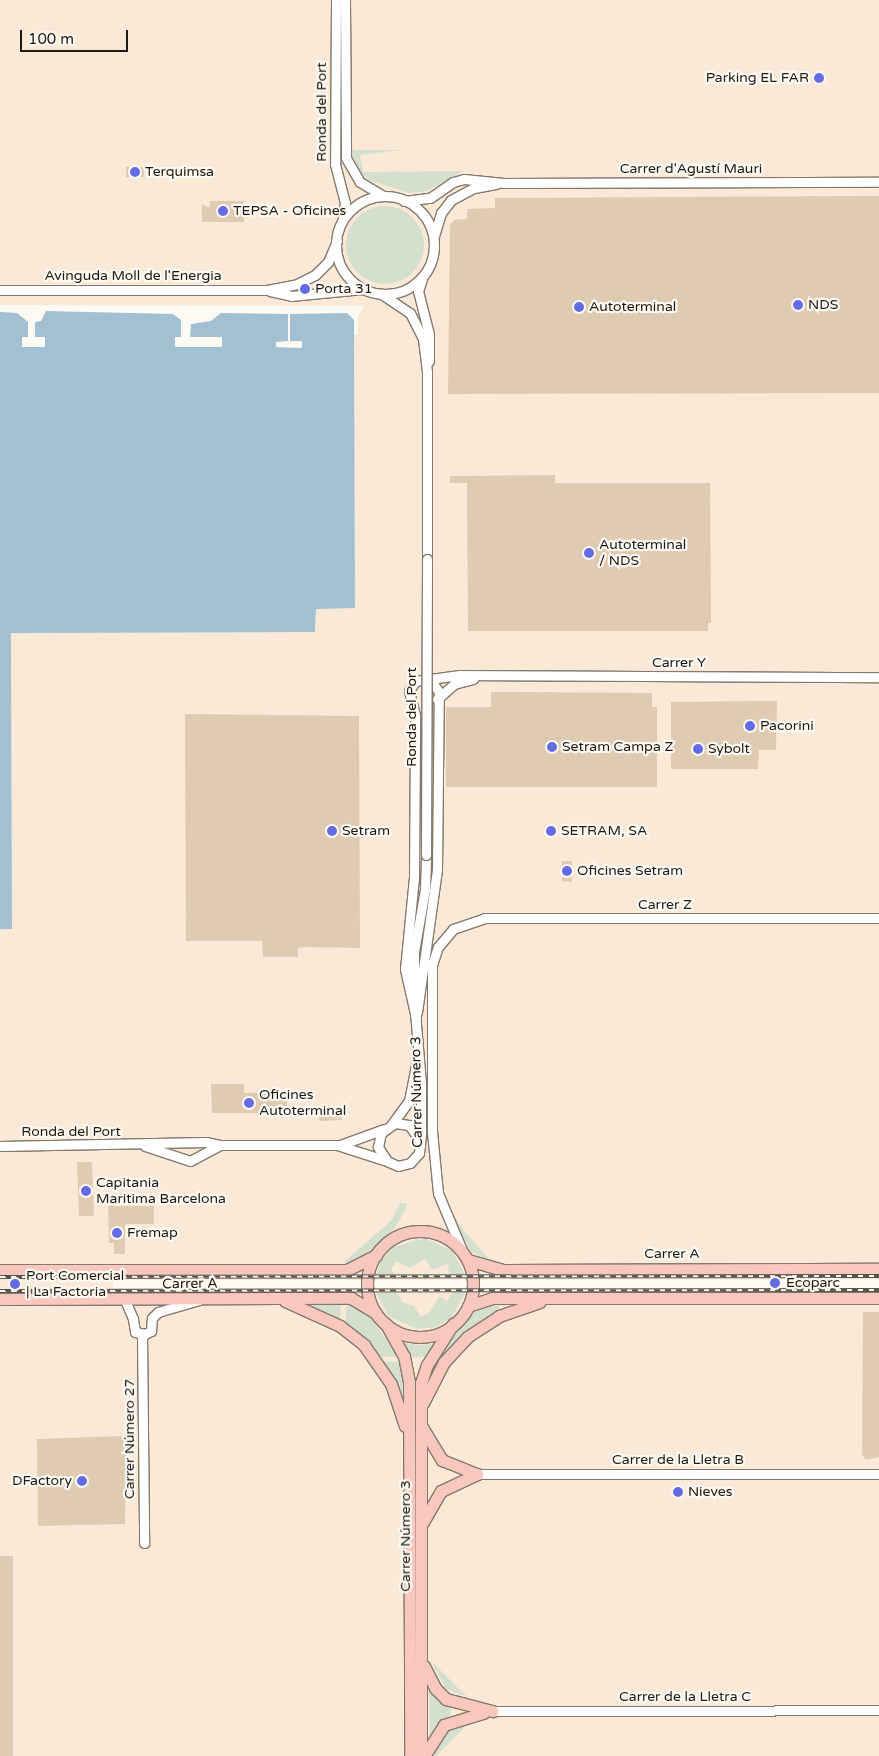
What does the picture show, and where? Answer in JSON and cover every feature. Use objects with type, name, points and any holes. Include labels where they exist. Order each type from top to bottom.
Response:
[{"type":"main road","points":[[421,1230],[445,1237],[466,1257],[474,1284],[468,1306],[453,1324],[433,1335],[418,1337],[404,1335],[386,1324],[376,1313],[367,1285],[376,1255],[399,1234],[421,1230]]},
{"type":"main road","name":"Carrer A","points":[[0,1270],[347,1270],[376,1255]]},
{"type":"main road","name":"Carrer A","points":[[466,1257],[478,1266],[505,1270],[879,1269]]},
{"type":"main road","name":"Carrer A","points":[[0,1300],[351,1298],[376,1313]]},
{"type":"main road","points":[[421,1409],[444,1362],[467,1337],[499,1316],[552,1298]]},
{"type":"main road","points":[[468,1306],[486,1299],[879,1298]]},
{"type":"main road","points":[[278,1299],[340,1326],[364,1345],[391,1384],[408,1434]]},
{"type":"main road","name":"Carrer Número 3","points":[[386,1324],[402,1350],[408,1369],[410,1756]]},
{"type":"main road","name":"Carrer Número 3","points":[[422,1756],[420,1531],[423,1374],[453,1324]]},
{"type":"main road","points":[[421,1423],[442,1460],[477,1474]]},
{"type":"main road","points":[[420,1531],[436,1496],[448,1485],[477,1474]]},
{"type":"main road","points":[[421,1659],[430,1681],[446,1699],[492,1711]]},
{"type":"main road","points":[[422,1756],[444,1725],[458,1718],[492,1711]]},
{"type":"street","name":"Ronda del Port","points":[[336,0],[335,164],[345,203],[342,222]]},
{"type":"street","name":"Ronda del Port","points":[[345,0],[346,158],[360,182],[383,196]]},
{"type":"street","points":[[267,290],[298,284],[315,275],[328,262],[342,222],[355,206],[383,196],[404,201],[430,198],[459,180],[504,182]]},
{"type":"street","points":[[427,374],[430,341],[418,291],[433,256],[434,236],[441,213],[451,200],[474,188],[504,182]]},
{"type":"street","name":"Carrer d'Agustí Mauri","points":[[504,182],[879,182]]},
{"type":"street","points":[[404,201],[423,214],[434,236]]},
{"type":"street","points":[[336,241],[344,271],[367,290]]},
{"type":"street","points":[[376,293],[399,292],[423,276]]},
{"type":"street","points":[[267,290],[290,296],[345,288],[367,290],[400,303],[414,318],[423,339],[427,374]]},
{"type":"street","name":"Avinguda Moll de l'Energia","points":[[0,290],[267,290]]},
{"type":"street","name":"Ronda del Port","points":[[417,1058],[414,952],[425,889],[426,855],[427,374]]},
{"type":"street","points":[[421,677],[430,678],[438,686],[437,869],[416,1018],[404,969],[414,878],[415,715],[410,699],[412,683],[421,677]]},
{"type":"street","points":[[410,699],[425,707],[454,684],[478,677]]},
{"type":"street","name":"Carrer Y","points":[[430,678],[879,677]]},
{"type":"street","name":"Carrer Z","points":[[453,929],[485,918],[879,918]]},
{"type":"street","name":"Carrer Número 3","points":[[453,929],[438,947],[432,965],[432,1132],[438,1193],[466,1257]]},
{"type":"street","points":[[337,1145],[374,1154],[398,1166],[410,1163],[419,1153],[420,1141],[421,1084],[417,1058]]},
{"type":"street","name":"Carrer Número 3","points":[[388,1126],[409,1101],[417,1058]]},
{"type":"street","points":[[337,1145],[388,1126],[410,1125],[420,1141]]},
{"type":"street","points":[[387,1161],[378,1147],[388,1126]]},
{"type":"street","name":"Ronda del Port","points":[[0,1146],[142,1146],[182,1142],[220,1145],[337,1145]]},
{"type":"street","name":"Ronda del Port","points":[[142,1146],[190,1161],[220,1145]]},
{"type":"street","points":[[126,1300],[133,1319],[133,1329],[142,1335],[151,1331],[152,1318],[158,1312],[204,1299]]},
{"type":"street","name":"Carrer Número 27","points":[[142,1335],[144,1544]]},
{"type":"street","name":"Carrer de la Lletra B","points":[[477,1474],[879,1474]]},
{"type":"street","name":"Carrer de la Lletra C","points":[[492,1711],[879,1710]]},
{"type":"shaded area","points":[[0,0],[879,0],[879,1279],[113,1280],[113,1288],[879,1288],[879,1756],[0,1756],[0,929],[12,929],[11,632],[315,632],[316,609],[355,607],[354,335],[358,335],[358,317],[364,306],[0,305]]},
{"type":"green space","points":[[352,150],[401,150],[360,155],[363,172],[463,171],[427,191],[410,193],[368,180],[357,167]]},
{"type":"green space","points":[[385,206],[400,209],[412,218],[421,230],[424,245],[421,260],[412,272],[400,281],[385,284],[370,281],[358,272],[349,260],[346,245],[349,230],[358,218],[370,209]]},
{"type":"green space","points":[[400,1203],[407,1203],[395,1228],[364,1256],[346,1266],[345,1261],[391,1221]]},
{"type":"green space","points":[[446,1203],[464,1231],[493,1263],[472,1252],[457,1231]]},
{"type":"green space","points":[[424,1238],[452,1251],[465,1274],[449,1274],[448,1264],[432,1270],[425,1259],[410,1268],[396,1261],[391,1269],[395,1275],[376,1275],[381,1261],[394,1247]]},
{"type":"green space","points":[[466,1292],[452,1317],[436,1327],[418,1329],[389,1317],[376,1293],[397,1293],[402,1302],[414,1306],[421,1317],[430,1312],[439,1296],[447,1301],[452,1293]]},
{"type":"green space","points":[[303,1304],[341,1304],[340,1322]]},
{"type":"green space","points":[[347,1304],[365,1311],[400,1357],[378,1357],[345,1326]]},
{"type":"green space","points":[[499,1304],[499,1314],[444,1357],[437,1357],[475,1312]]},
{"type":"green space","points":[[403,1343],[417,1345],[434,1344],[426,1357],[409,1357]]},
{"type":"green space","points":[[382,1362],[401,1362],[407,1413]]},
{"type":"green space","points":[[431,1661],[467,1697],[446,1689]]},
{"type":"green space","points":[[429,1686],[451,1707],[451,1715],[430,1734]]},
{"type":"green space","points":[[468,1724],[436,1756],[432,1756],[448,1731]]},
{"type":"water","points":[[46,311],[173,314],[181,320],[181,337],[175,337],[175,347],[222,347],[222,337],[190,337],[191,324],[211,321],[221,313],[288,314],[288,341],[276,342],[276,347],[302,348],[302,341],[290,341],[290,314],[347,313],[354,320],[355,608],[316,609],[315,632],[11,633],[12,929],[0,929],[0,312],[17,313],[28,322],[28,337],[22,337],[22,347],[45,347],[45,337],[35,337],[35,322],[41,321]]},
{"type":"building","name":"Terquimsa","points":[[126,167],[144,167],[144,177],[126,177]]},
{"type":"building","points":[[879,196],[879,393],[448,394],[450,225],[454,220],[467,219],[467,209],[495,208],[495,198]]},
{"type":"building","name":"TEPSA - Oficines","points":[[210,201],[244,201],[244,222],[202,222],[202,204],[209,208]]},
{"type":"building","name":"Autoterminal / NDS","points":[[555,475],[555,483],[710,483],[711,623],[708,623],[708,631],[468,631],[467,483],[450,483],[450,476]]},
{"type":"building","name":"Setram Campa Z","points":[[491,692],[652,693],[652,707],[657,707],[657,787],[446,787],[446,707],[491,707]]},
{"type":"building","points":[[777,701],[776,750],[759,750],[758,769],[671,769],[671,702]]},
{"type":"building","points":[[185,714],[359,716],[360,948],[305,947],[298,948],[298,957],[263,957],[262,941],[186,941]]},
{"type":"building","name":"Oficines Setram","points":[[562,861],[572,861],[572,882],[562,881]]},
{"type":"building","name":"Oficines Autoterminal","points":[[211,1084],[244,1084],[244,1093],[287,1092],[287,1113],[212,1113]]},
{"type":"building","points":[[319,1113],[342,1113],[342,1120],[319,1121]]},
{"type":"building","name":"Capitania Maritima Barcelona","points":[[77,1162],[92,1162],[94,1216],[79,1216]]},
{"type":"building","name":"Fremap","points":[[108,1206],[154,1206],[154,1224],[125,1224],[125,1254],[114,1254],[114,1243],[109,1243]]},
{"type":"building","points":[[863,1312],[879,1312],[879,1457],[870,1459],[865,1459],[862,1454]]},
{"type":"building","name":"DFactory","points":[[126,1436],[125,1524],[38,1526],[37,1439]]},
{"type":"building","points":[[0,1556],[13,1556],[13,1756],[0,1756]]},
{"type":"railway","points":[[0,1277],[879,1276]]},
{"type":"railway","points":[[0,1291],[879,1290]]},
{"type":"place","name":"Parking EL FAR","points":[[819,78]]},
{"type":"place","name":"Terquimsa","points":[[135,172]]},
{"type":"place","name":"TEPSA - Oficines","points":[[223,211]]},
{"type":"place","name":"Porta 31","points":[[305,289]]},
{"type":"place","name":"NDS","points":[[798,305]]},
{"type":"place","name":"Autoterminal","points":[[579,307]]},
{"type":"place","name":"Autoterminal / NDS","points":[[589,553]]},
{"type":"place","name":"Pacorini","points":[[750,726]]},
{"type":"place","name":"Setram Campa Z","points":[[552,747]]},
{"type":"place","name":"Sybolt","points":[[698,749]]},
{"type":"place","name":"Setram","points":[[332,831]]},
{"type":"place","name":"SETRAM, SA","points":[[551,831]]},
{"type":"place","name":"Oficines Setram","points":[[567,871]]},
{"type":"place","name":"Oficines Autoterminal","points":[[249,1103]]},
{"type":"place","name":"Capitania Maritima Barcelona","points":[[86,1191]]},
{"type":"place","name":"Fremap","points":[[117,1233]]},
{"type":"place","name":"Ecoparc","points":[[775,1283]]},
{"type":"place","name":"Port Comercial | La Factoria","points":[[15,1284]]},
{"type":"place","name":"DFactory","points":[[82,1481]]},
{"type":"place","name":"Nieves","points":[[678,1492]]}]
